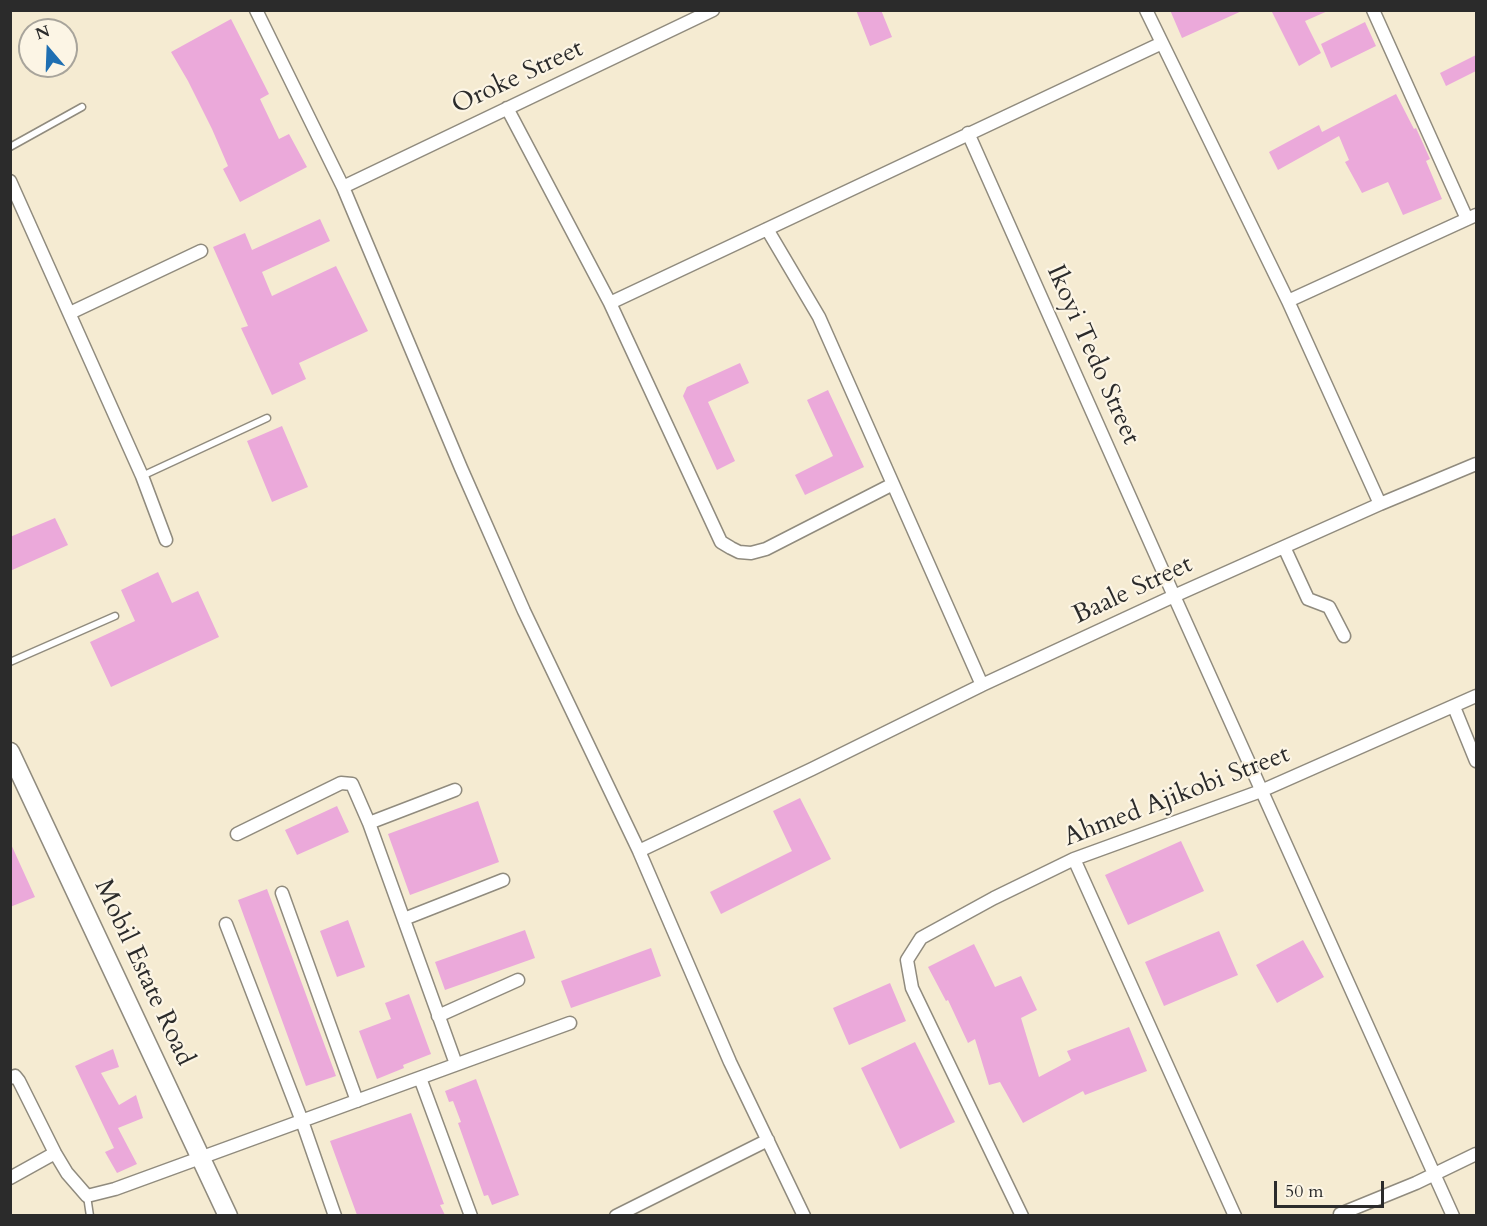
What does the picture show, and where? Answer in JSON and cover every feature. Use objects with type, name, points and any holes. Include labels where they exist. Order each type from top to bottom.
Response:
[{"type":"main road","name":"Mobil Estate Road","points":[[10,752],[228,1215]]},
{"type":"street","points":[[256,10],[343,187],[461,468],[524,610],[639,851],[730,1062],[804,1215]]},
{"type":"street","name":"Oroke Street","points":[[343,187],[713,10]]},
{"type":"street","points":[[1146,10],[1288,301],[1380,504]]},
{"type":"street","points":[[1288,301],[1472,217],[1373,10]]},
{"type":"street","points":[[610,303],[1162,43]]},
{"type":"street","points":[[507,108],[610,303],[721,542],[731,549],[745,553],[766,549],[893,484]]},
{"type":"street","name":"Ikoyi Tedo Street","points":[[968,133],[1453,1215]]},
{"type":"street","points":[[10,182],[142,476],[166,540]]},
{"type":"street","points":[[767,229],[819,317],[982,686]]},
{"type":"street","points":[[70,313],[201,251]]},
{"type":"street","name":"Baale Street","points":[[639,851],[1174,596],[1476,464]]},
{"type":"street","points":[[1284,547],[1308,599],[1329,607],[1344,636]]},
{"type":"street","name":"Ahmed Ajikobi Street","points":[[1022,1215],[912,988],[907,960],[921,938],[994,898],[1074,859],[1261,791],[1476,696]]},
{"type":"street","points":[[1454,707],[1476,761]]},
{"type":"street","points":[[237,834],[341,783],[352,784],[369,823],[456,1064]]},
{"type":"street","points":[[369,823],[455,790]]},
{"type":"street","points":[[1074,859],[1235,1215]]},
{"type":"street","points":[[404,919],[503,880]]},
{"type":"street","points":[[282,893],[357,1101]]},
{"type":"street","points":[[226,924],[302,1121],[335,1215]]},
{"type":"street","points":[[438,1016],[518,980]]},
{"type":"street","points":[[12,1073],[67,1173],[87,1196],[114,1189],[570,1023]]},
{"type":"street","points":[[420,1078],[471,1215]]},
{"type":"street","points":[[616,1215],[768,1140]]},
{"type":"street","points":[[10,1178],[56,1153]]},
{"type":"street","points":[[1340,1214],[1476,1154]]},
{"type":"lane","points":[[10,147],[82,107]]},
{"type":"lane","points":[[142,476],[267,418]]},
{"type":"lane","points":[[10,662],[115,616]]},
{"type":"lane","points":[[87,1196],[90,1215]]},
{"type":"building","points":[[856,10],[881,10],[892,37],[870,46]]},
{"type":"building","points":[[1170,10],[1244,10],[1182,38]]},
{"type":"building","points":[[1271,10],[1330,10],[1305,21],[1321,53],[1299,66]]},
{"type":"building","points":[[231,19],[269,94],[260,99],[279,139],[289,134],[307,167],[240,202],[223,169],[228,166],[212,129],[171,52]]},
{"type":"building","points":[[1365,22],[1376,46],[1331,68],[1321,44]]},
{"type":"building","points":[[1476,55],[1476,71],[1446,86],[1440,73]]},
{"type":"building","points":[[1396,94],[1414,129],[1416,128],[1430,159],[1426,161],[1442,199],[1403,215],[1388,182],[1362,193],[1345,162],[1349,160],[1339,136],[1278,170],[1269,152],[1319,125],[1322,132]]},
{"type":"building","points":[[320,219],[330,241],[262,272],[272,296],[336,266],[368,331],[299,363],[306,379],[272,395],[241,328],[248,326],[213,247],[245,233],[252,250]]},
{"type":"building","points":[[740,363],[749,383],[708,402],[735,461],[717,470],[683,396],[687,387]]},
{"type":"building","points":[[828,390],[864,467],[805,495],[795,475],[833,456],[807,400]]},
{"type":"building","points":[[282,426],[308,487],[272,502],[247,441]]},
{"type":"building","points":[[55,518],[68,545],[10,571],[10,537]]},
{"type":"building","points":[[158,572],[172,603],[198,591],[219,637],[111,687],[90,642],[135,621],[121,590]]},
{"type":"building","points":[[800,798],[831,859],[721,914],[710,892],[792,851],[773,811]]},
{"type":"building","points":[[478,801],[499,862],[410,895],[388,834]]},
{"type":"building","points":[[337,806],[349,832],[297,855],[285,830]]},
{"type":"building","points":[[1181,841],[1204,891],[1128,925],[1105,875]]},
{"type":"building","points":[[10,842],[35,897],[10,907]]},
{"type":"building","points":[[267,889],[336,1076],[306,1086],[238,900]]},
{"type":"building","points":[[348,920],[365,967],[337,977],[320,931]]},
{"type":"building","points":[[525,930],[535,958],[445,990],[435,962]]},
{"type":"building","points":[[1219,931],[1238,975],[1164,1006],[1145,962]]},
{"type":"building","points":[[1303,940],[1324,977],[1277,1003],[1256,965]]},
{"type":"building","points":[[974,944],[995,987],[1021,976],[1037,1010],[1021,1018],[1039,1077],[1071,1060],[1067,1051],[1129,1027],[1147,1071],[1085,1095],[1083,1091],[1023,1123],[1000,1082],[989,1085],[975,1039],[968,1043],[948,1000],[946,1001],[928,967]]},
{"type":"building","points":[[651,948],[661,976],[571,1008],[561,981]]},
{"type":"building","points":[[890,983],[906,1021],[849,1045],[833,1008]]},
{"type":"building","points":[[409,994],[431,1054],[377,1079],[359,1031],[391,1019],[385,1003]]},
{"type":"building","points":[[915,1042],[955,1122],[900,1149],[861,1068]]},
{"type":"building","points":[[113,1049],[119,1067],[101,1073],[119,1105],[136,1095],[143,1118],[118,1128],[137,1164],[117,1173],[105,1152],[114,1148],[75,1066]]},
{"type":"building","points":[[476,1079],[519,1195],[492,1205],[488,1195],[484,1196],[458,1123],[461,1122],[453,1101],[449,1102],[445,1091]]},
{"type":"building","points":[[411,1113],[444,1204],[440,1205],[445,1215],[357,1215],[330,1141]]}]
